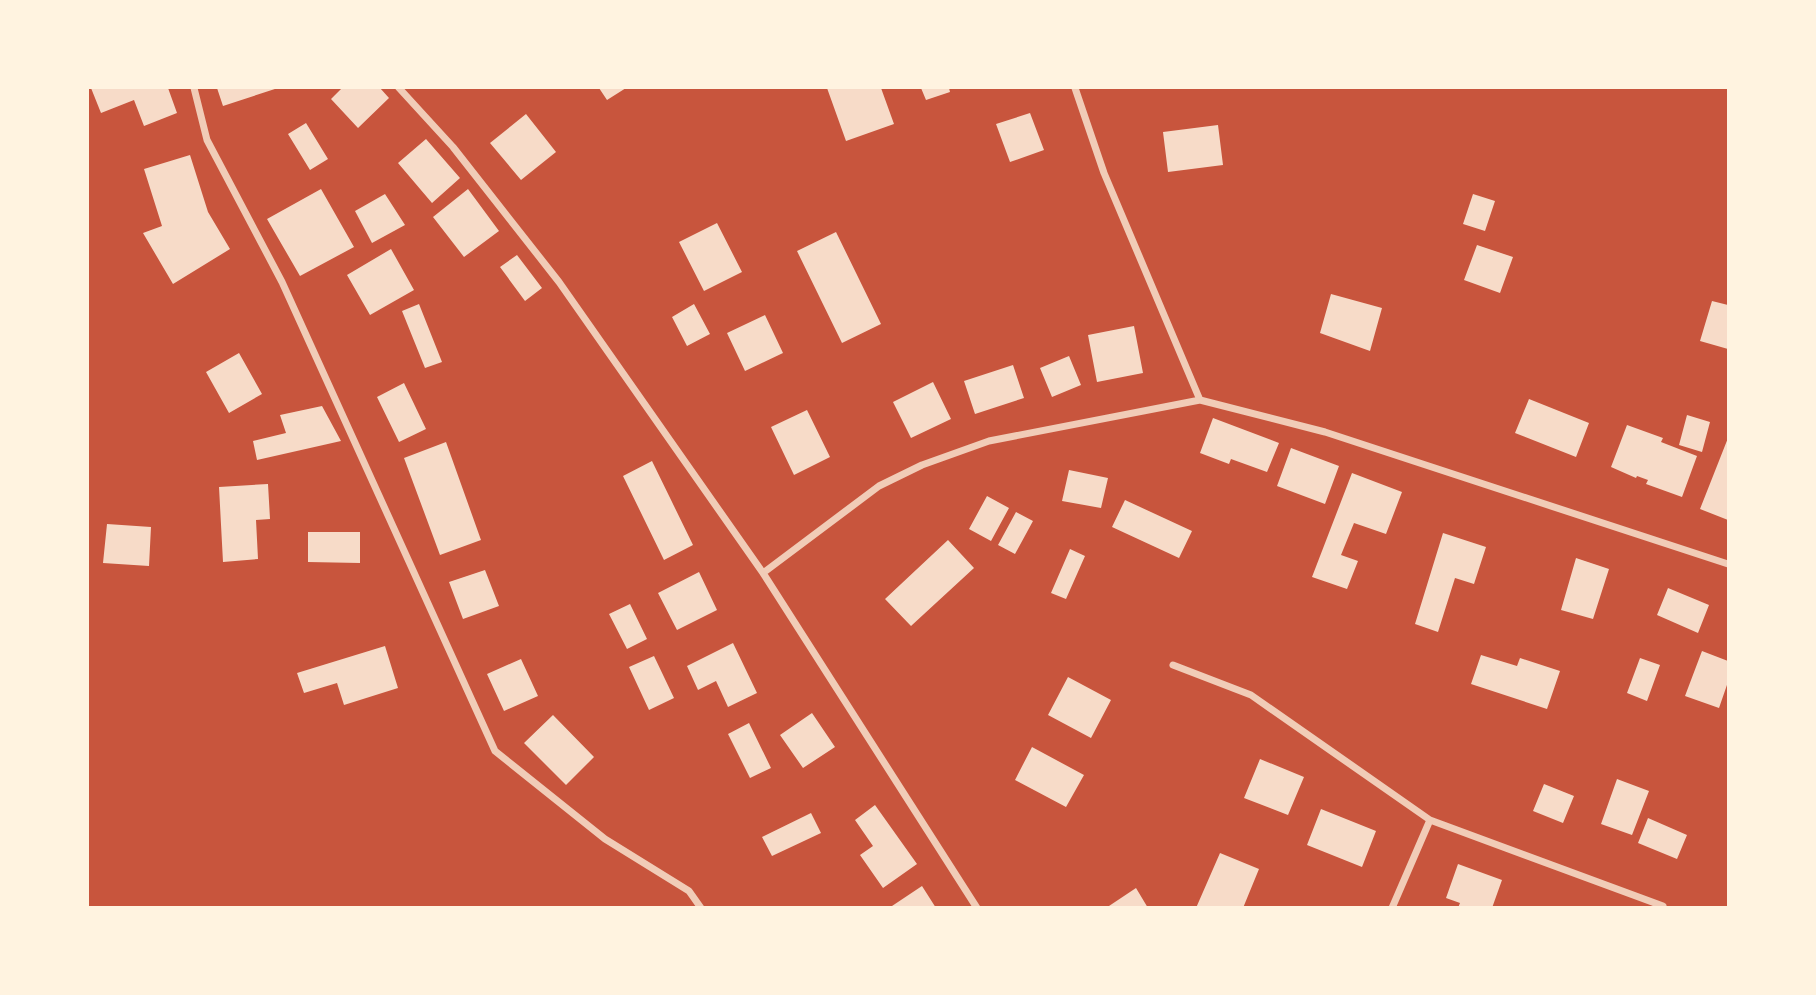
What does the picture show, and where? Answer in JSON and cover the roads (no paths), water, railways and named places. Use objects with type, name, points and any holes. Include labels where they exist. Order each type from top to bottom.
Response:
[{"type":"street","points":[[194,88],[207,140],[282,282],[495,751],[605,839],[689,891],[701,908]]},
{"type":"street","points":[[399,88],[453,147],[559,282],[763,573],[977,908]]},
{"type":"street","points":[[1075,88],[1104,173],[1200,400]]},
{"type":"street","points":[[763,573],[879,486],[922,465],[989,441],[1200,400],[1325,432],[1728,564]]},
{"type":"street","points":[[1173,664],[1251,695],[1430,820],[1663,906]]},
{"type":"street","points":[[1392,908],[1430,820]]}]
